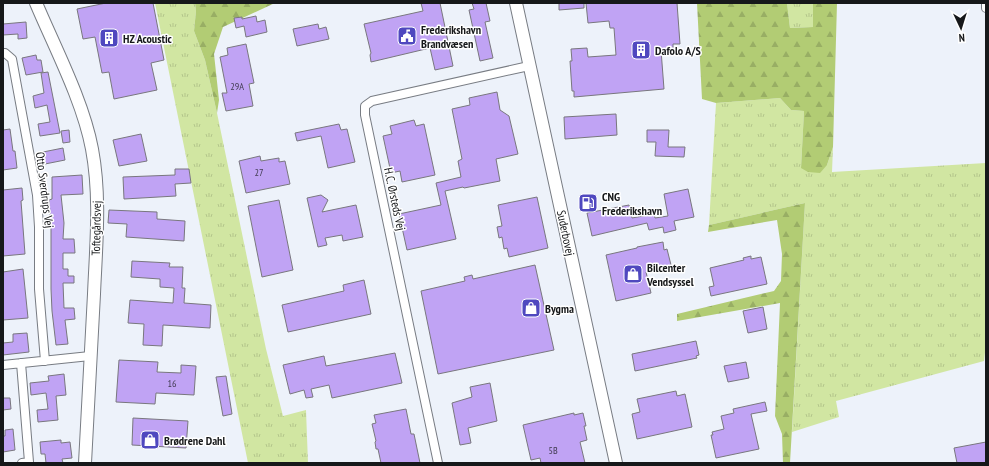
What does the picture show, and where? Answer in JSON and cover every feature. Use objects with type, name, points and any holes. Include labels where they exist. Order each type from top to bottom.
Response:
[{"type":"street","name":"Toftegårdsvej","points":[[36,3],[70,82],[86,125],[96,174],[97,233],[85,463]]},
{"type":"street","name":"Suderbovej","points":[[516,3],[616,463]]},
{"type":"street","points":[[986,3],[986,8]]},
{"type":"street","name":"Otto Sverdrups Vej","points":[[3,53],[12,59],[37,195],[39,227],[39,289],[45,361]]},
{"type":"street","name":"H.C. Ørsteds Vej","points":[[438,463],[365,115],[365,106],[372,101],[529,66]]},
{"type":"street","points":[[3,365],[90,356]]},
{"type":"street","points":[[21,363],[29,462],[22,463]]},
{"type":"green space","points":[[155,3],[195,3],[196,11],[194,31],[205,60],[217,113],[266,349],[283,416],[306,410],[308,463],[248,463]]},
{"type":"green space","points":[[195,3],[275,3],[223,27],[214,54],[219,100],[217,113],[205,60],[194,31],[196,11]]},
{"type":"green space","points":[[697,3],[787,3],[790,28],[813,27],[813,3],[837,3],[833,147],[827,165],[820,173],[808,172],[801,168],[804,111],[791,110],[780,98],[716,103],[702,99]]},
{"type":"green space","points":[[787,3],[813,3],[813,27],[790,28]]},
{"type":"green space","points":[[780,98],[791,110],[804,111],[801,168],[827,165],[833,147],[832,172],[986,163],[986,344],[984,361],[836,401],[839,417],[792,432],[805,203],[709,225],[716,103]]},
{"type":"green space","points":[[805,203],[790,463],[783,463],[782,434],[775,416],[780,303],[677,321],[677,314],[774,291],[781,281],[782,254],[777,220],[708,232],[709,225]]},
{"type":"building","points":[[106,3],[153,3],[164,60],[151,63],[157,90],[114,99],[109,72],[102,73],[95,37],[83,39],[77,9]]},
{"type":"building","name":"Frederikshavn Brandvæsen","points":[[421,3],[440,3],[453,66],[435,70],[430,48],[371,62],[371,53],[364,24],[423,11]]},
{"type":"building","points":[[472,3],[486,3],[490,21],[485,22],[493,58],[480,61],[469,10],[474,9]]},
{"type":"building","points":[[559,3],[584,3],[584,8],[559,10]]},
{"type":"building","name":"Dafolo A/S","points":[[586,3],[677,3],[680,44],[673,44],[673,49],[661,50],[664,89],[574,97],[574,91],[572,91],[570,61],[572,61],[571,49],[587,48],[588,57],[616,55],[614,28],[610,28],[609,21],[588,23]]},
{"type":"building","points":[[256,16],[257,22],[265,20],[267,32],[246,37],[244,26],[236,28],[234,18],[242,17],[242,19]]},
{"type":"building","points":[[26,22],[27,38],[18,39],[18,34],[3,35],[3,24]]},
{"type":"building","points":[[318,24],[319,29],[326,27],[329,39],[297,46],[293,29]]},
{"type":"building","points":[[246,44],[254,83],[249,84],[253,106],[226,111],[222,93],[227,93],[220,57],[228,55],[227,48]]},
{"type":"building","points":[[36,55],[37,60],[41,60],[43,72],[26,75],[22,58]]},
{"type":"building","points":[[48,72],[60,133],[40,136],[38,124],[50,122],[47,105],[35,108],[33,96],[44,93],[41,73]]},
{"type":"building","points":[[497,92],[500,110],[509,116],[518,154],[496,159],[500,181],[445,191],[456,239],[407,250],[399,214],[441,205],[436,183],[461,177],[458,161],[462,159],[452,109],[470,105],[469,98]]},
{"type":"building","points":[[616,114],[617,135],[565,139],[564,117]]},
{"type":"building","points":[[414,120],[416,126],[424,124],[435,175],[402,182],[400,171],[391,173],[383,136],[392,134],[390,126]]},
{"type":"building","points":[[339,124],[341,130],[347,129],[355,162],[328,168],[321,136],[297,141],[295,133]]},
{"type":"building","points":[[10,129],[17,168],[3,170],[3,130]]},
{"type":"building","points":[[69,130],[70,142],[63,143],[61,131]]},
{"type":"building","points":[[647,130],[669,130],[668,147],[685,147],[684,157],[655,156],[656,142],[647,142]]},
{"type":"building","points":[[141,134],[147,161],[119,166],[113,140]]},
{"type":"building","points":[[63,148],[65,160],[45,164],[43,152]]},
{"type":"building","points":[[260,156],[261,161],[279,158],[279,162],[285,161],[290,184],[246,193],[239,161]]},
{"type":"building","points":[[175,169],[189,169],[191,183],[175,184],[176,196],[124,199],[123,177],[175,175]]},
{"type":"building","points":[[82,175],[83,194],[61,195],[64,223],[63,239],[74,239],[75,253],[63,253],[63,269],[68,269],[68,276],[74,276],[74,283],[63,283],[64,308],[74,308],[75,319],[65,320],[68,344],[56,345],[51,289],[51,229],[49,200],[52,199],[52,177]]},
{"type":"building","points":[[22,188],[23,200],[21,201],[25,254],[3,256],[3,190]]},
{"type":"building","points":[[688,189],[694,217],[674,221],[676,230],[664,233],[663,227],[649,230],[647,223],[592,236],[587,213],[629,205],[632,218],[654,214],[655,218],[668,216],[664,194]]},
{"type":"building","points":[[321,195],[328,200],[322,212],[356,205],[363,237],[343,241],[342,235],[325,238],[327,245],[318,247],[307,198]]},
{"type":"building","points":[[537,197],[548,248],[509,257],[507,248],[504,249],[502,237],[499,238],[497,227],[502,226],[498,205]]},
{"type":"building","points":[[279,200],[293,270],[262,277],[248,206]]},
{"type":"building","points":[[109,210],[157,212],[157,219],[185,221],[184,241],[126,237],[127,224],[108,223]]},
{"type":"building","points":[[663,242],[664,250],[667,249],[671,265],[646,272],[651,293],[616,301],[606,255]]},
{"type":"building","points":[[751,256],[751,259],[761,257],[767,284],[711,296],[709,287],[714,286],[710,268],[744,260],[743,258]]},
{"type":"building","points":[[132,261],[170,263],[169,267],[183,267],[182,288],[185,288],[184,303],[211,305],[210,328],[163,325],[162,346],[143,345],[144,324],[128,323],[130,300],[173,303],[174,288],[160,287],[160,279],[131,277]]},
{"type":"building","points":[[535,265],[554,350],[438,374],[421,291],[465,281],[464,277],[472,275],[473,279]]},
{"type":"building","points":[[23,269],[28,318],[3,320],[3,272]]},
{"type":"building","points":[[364,280],[371,314],[288,332],[282,305],[344,291],[343,285]]},
{"type":"building","points":[[763,307],[767,329],[748,333],[743,311]]},
{"type":"building","points":[[27,333],[29,352],[3,355],[3,343],[13,342],[13,334]]},
{"type":"building","points":[[696,341],[699,355],[696,356],[697,358],[635,371],[632,354]]},
{"type":"building","points":[[395,353],[402,383],[332,398],[329,385],[311,389],[313,397],[306,398],[304,390],[290,394],[283,365],[324,356],[326,366]]},
{"type":"building","points":[[119,360],[158,362],[157,372],[181,373],[181,365],[196,366],[194,395],[156,393],[155,404],[116,402]]},
{"type":"building","points":[[746,362],[749,378],[728,382],[724,366]]},
{"type":"building","points":[[64,374],[66,395],[56,396],[58,420],[38,422],[37,410],[48,409],[46,393],[31,395],[30,383],[49,381],[48,376]]},
{"type":"building","points":[[226,376],[232,414],[223,416],[216,377]]},
{"type":"building","points":[[490,383],[497,421],[468,428],[471,443],[460,445],[452,403],[472,397],[470,387]]},
{"type":"building","points":[[676,391],[677,396],[685,394],[692,427],[637,439],[632,414],[640,412],[637,399]]},
{"type":"building","points":[[3,398],[10,398],[11,409],[3,410]]},
{"type":"building","points":[[765,402],[767,411],[751,414],[759,449],[716,458],[711,435],[713,435],[712,432],[724,429],[721,416],[734,413],[733,409]]},
{"type":"building","points":[[406,409],[411,434],[414,434],[420,463],[381,463],[378,449],[376,449],[376,441],[372,424],[376,423],[374,415]]},
{"type":"building","points":[[574,413],[574,415],[583,413],[586,426],[584,426],[587,440],[580,442],[585,463],[541,463],[540,458],[531,460],[523,425]]},
{"type":"building","points":[[133,418],[188,421],[186,448],[132,445]]},
{"type":"building","points":[[13,429],[15,450],[3,452],[3,436],[5,436],[5,430]]},
{"type":"building","points":[[61,440],[61,443],[70,442],[72,458],[62,459],[63,463],[46,463],[45,454],[41,454],[40,442]]},
{"type":"building","points":[[986,442],[986,463],[957,463],[954,448]]},
{"type":"place","name":"Frederikshavn Brandvæsen","points":[[407,36]]},
{"type":"place","name":"HZ Acoustic","points":[[109,38]]},
{"type":"place","name":"Dafolo A/S","points":[[641,50]]},
{"type":"place","name":"CNG Frederikshavn","points":[[588,203]]},
{"type":"place","name":"Bilcenter Vendsyssel","points":[[633,274]]},
{"type":"place","name":"Bygma","points":[[531,308]]},
{"type":"place","name":"Brødrene Dahl","points":[[150,440]]}]
